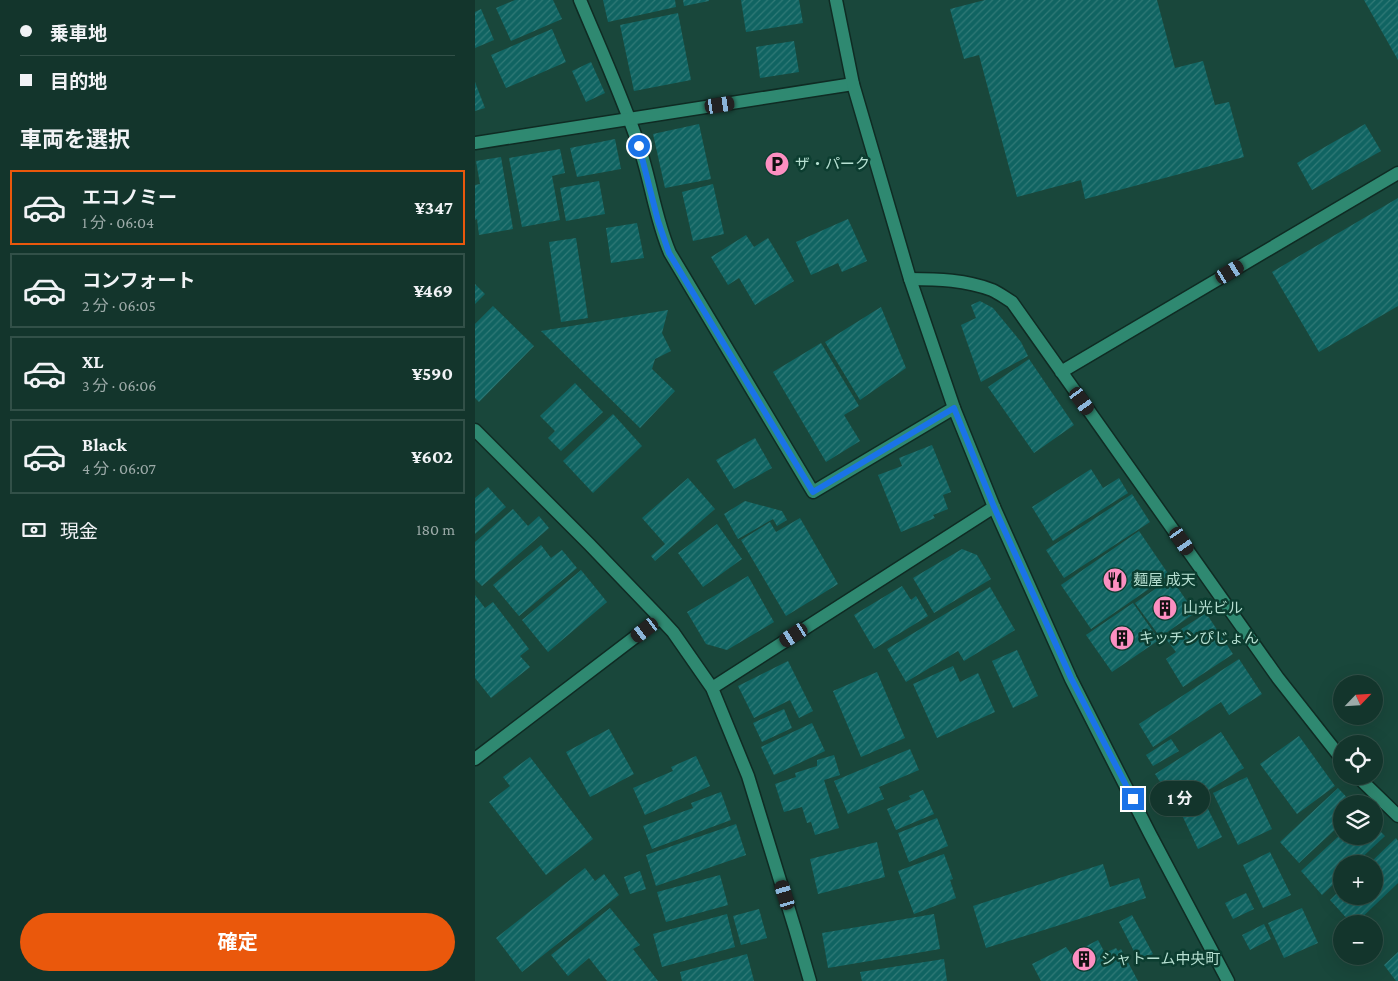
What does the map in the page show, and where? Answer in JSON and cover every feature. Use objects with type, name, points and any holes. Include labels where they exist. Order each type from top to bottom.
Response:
[{"type":"street","points":[[580,0],[629,120],[669,253],[813,492],[954,408]]},
{"type":"street","points":[[836,0],[853,84],[911,279],[954,408],[994,507],[1071,678],[1228,981]]},
{"type":"street","points":[[475,143],[853,84]]},
{"type":"street","points":[[1061,372],[1398,173]]},
{"type":"street","points":[[911,279],[948,280],[993,290],[1012,302],[1279,678],[1333,748]]},
{"type":"street","points":[[475,430],[582,537],[673,632],[712,688],[748,776],[810,981]]},
{"type":"street","points":[[712,688],[994,507]]},
{"type":"street","points":[[475,759],[660,618]]},
{"type":"street","points":[[1366,785],[1398,816]]},
{"type":"building","points":[[515,0],[553,0],[562,19],[511,41],[496,8]]},
{"type":"building","points":[[603,0],[675,0],[676,7],[608,22]]},
{"type":"building","points":[[683,0],[709,0],[709,1],[684,6]]},
{"type":"building","points":[[741,0],[799,0],[803,23],[746,32]]},
{"type":"building","points":[[985,0],[1157,0],[1175,68],[1203,61],[1215,105],[1229,102],[1244,157],[1085,199],[1081,180],[1017,197],[979,55],[964,59],[950,9]]},
{"type":"building","points":[[1364,0],[1398,0],[1398,60]]},
{"type":"building","points":[[481,9],[494,40],[475,48],[475,12]]},
{"type":"building","points":[[678,13],[691,80],[634,91],[620,25]]},
{"type":"building","points":[[552,29],[566,62],[506,88],[491,55]]},
{"type":"building","points":[[794,41],[799,72],[760,78],[756,47]]},
{"type":"building","points":[[591,62],[605,93],[586,102],[572,71]]},
{"type":"building","points":[[475,82],[485,108],[475,111]]},
{"type":"building","points":[[699,124],[711,179],[665,188],[653,134]]},
{"type":"building","points":[[1365,124],[1381,151],[1312,190],[1297,163]]},
{"type":"building","points":[[615,139],[621,169],[577,177],[570,148]]},
{"type":"building","points":[[560,149],[565,173],[552,176],[560,220],[522,227],[509,158]]},
{"type":"building","points":[[501,157],[513,229],[479,235],[477,219],[475,220],[475,185],[480,184],[476,161]]},
{"type":"building","points":[[599,181],[605,214],[566,221],[560,188]]},
{"type":"building","points":[[713,184],[724,234],[693,241],[682,192]]},
{"type":"building","points":[[1398,198],[1398,306],[1319,352],[1272,272]]},
{"type":"building","points":[[848,219],[867,261],[842,272],[838,263],[811,275],[796,242]]},
{"type":"building","points":[[637,223],[644,258],[611,263],[606,228]]},
{"type":"building","points":[[746,235],[754,247],[768,238],[794,281],[755,305],[739,278],[728,285],[711,257]]},
{"type":"building","points":[[576,238],[588,318],[561,322],[549,242]]},
{"type":"building","points":[[475,284],[485,294],[475,304]]},
{"type":"building","points":[[980,301],[993,308],[1021,342],[1028,356],[981,382],[961,325],[976,318],[971,305]]},
{"type":"building","points":[[493,306],[534,346],[479,402],[475,398],[475,324]]},
{"type":"building","points":[[881,307],[906,368],[860,400],[825,342]]},
{"type":"building","points":[[668,310],[662,333],[671,351],[655,359],[652,369],[675,391],[640,428],[541,331]]},
{"type":"building","points":[[821,343],[859,406],[844,415],[860,441],[826,462],[773,372]]},
{"type":"building","points":[[1029,359],[1074,425],[1034,453],[988,387]]},
{"type":"building","points":[[575,383],[603,412],[561,451],[548,438],[555,431],[540,416]]},
{"type":"building","points":[[613,414],[642,446],[593,493],[563,461]]},
{"type":"building","points":[[755,438],[772,468],[734,489],[716,460]]},
{"type":"building","points":[[932,445],[951,492],[943,495],[948,509],[933,515],[935,518],[901,532],[878,475],[902,466],[899,458]]},
{"type":"building","points":[[1091,469],[1103,488],[1119,478],[1128,493],[1053,541],[1032,507]]},
{"type":"building","points":[[688,478],[715,509],[655,561],[651,556],[665,544],[642,518]]},
{"type":"building","points":[[488,487],[506,507],[475,534],[475,498]]},
{"type":"building","points":[[1132,494],[1150,522],[1064,578],[1046,550]]},
{"type":"building","points":[[745,501],[782,511],[787,520],[777,526],[773,519],[738,539],[724,514]]},
{"type":"building","points":[[513,509],[528,526],[539,516],[549,528],[482,586],[475,579],[475,542]]},
{"type":"building","points":[[800,518],[838,584],[786,616],[741,540],[770,522],[776,532]]},
{"type":"building","points":[[717,524],[742,559],[703,587],[678,553]]},
{"type":"building","name":"麺屋 成天","points":[[1139,531],[1169,575],[1091,629],[1061,585]]},
{"type":"building","points":[[541,545],[551,558],[562,550],[577,568],[519,616],[493,585]]},
{"type":"building","points":[[962,549],[977,555],[991,579],[934,613],[913,578]]},
{"type":"building","points":[[581,570],[607,602],[548,652],[522,620]]},
{"type":"building","points":[[748,576],[774,622],[727,650],[706,644],[687,612]]},
{"type":"building","name":"山光ビル","points":[[1171,578],[1195,613],[1160,637],[1135,603]]},
{"type":"building","points":[[902,586],[911,600],[916,596],[928,616],[874,649],[854,615]]},
{"type":"building","points":[[990,587],[1015,630],[964,661],[958,651],[906,682],[887,649]]},
{"type":"building","points":[[475,595],[485,608],[493,602],[529,649],[520,656],[530,667],[491,698],[475,678]]},
{"type":"building","name":"キッチンぴじょん","points":[[1133,603],[1159,640],[1112,672],[1086,635]]},
{"type":"building","points":[[1206,613],[1233,654],[1183,687],[1166,659],[1176,652],[1166,639]]},
{"type":"building","points":[[1017,650],[1038,696],[1013,708],[992,661]]},
{"type":"building","points":[[1239,659],[1262,694],[1229,715],[1221,702],[1153,747],[1139,724]]},
{"type":"building","points":[[788,661],[813,711],[799,718],[790,700],[754,718],[738,686]]},
{"type":"building","points":[[953,666],[960,682],[978,673],[995,712],[937,738],[913,684]]},
{"type":"building","points":[[877,672],[905,738],[861,757],[833,691]]},
{"type":"building","points":[[784,709],[792,728],[762,742],[753,723]]},
{"type":"building","points":[[812,723],[825,751],[774,775],[761,747]]},
{"type":"building","points":[[609,729],[634,774],[590,797],[566,752]]},
{"type":"building","points":[[1221,732],[1244,768],[1191,801],[1186,794],[1173,802],[1155,774]]},
{"type":"building","points":[[1299,736],[1335,786],[1297,814],[1260,764]]},
{"type":"building","points":[[1171,739],[1179,751],[1153,766],[1146,755]]},
{"type":"building","points":[[910,749],[919,770],[879,787],[884,799],[848,814],[834,781]]},
{"type":"building","points":[[834,755],[840,775],[824,780],[839,828],[815,835],[811,822],[807,823],[802,807],[784,812],[775,784],[796,777],[795,773],[817,766],[817,760]]},
{"type":"building","points":[[696,756],[710,786],[645,815],[633,788],[673,771],[671,767]]},
{"type":"building","points":[[530,757],[593,839],[546,875],[489,802],[510,786],[503,777]]},
{"type":"building","points":[[1247,777],[1272,829],[1238,845],[1213,793]]},
{"type":"building","points":[[1338,788],[1345,795],[1333,795],[1333,831],[1299,863],[1280,842]]},
{"type":"building","points":[[923,790],[934,814],[896,830],[887,809],[911,799],[909,796]]},
{"type":"building","points":[[721,792],[731,820],[652,849],[643,826],[693,808],[691,803]]},
{"type":"building","points":[[1204,801],[1222,837],[1198,849],[1181,813]]},
{"type":"building","points":[[937,818],[948,846],[909,862],[898,833]]},
{"type":"building","points":[[736,824],[746,855],[656,886],[646,855]]},
{"type":"building","points":[[1396,838],[1398,841],[1398,883],[1383,897],[1383,855],[1378,855]]},
{"type":"building","points":[[1333,841],[1333,845],[1375,845],[1365,855],[1333,855],[1333,885],[1322,895],[1301,871]]},
{"type":"building","points":[[877,842],[885,877],[818,894],[810,859]]},
{"type":"building","points":[[1270,852],[1291,895],[1263,908],[1243,865]]},
{"type":"building","points":[[944,854],[953,879],[950,880],[956,898],[914,914],[898,871]]},
{"type":"building","points":[[1103,864],[1110,887],[1139,878],[1146,898],[986,948],[973,906]]},
{"type":"building","points":[[585,868],[595,881],[604,874],[619,895],[522,972],[496,938]]},
{"type":"building","points":[[640,871],[646,889],[630,894],[624,877]]},
{"type":"building","points":[[720,875],[728,905],[666,922],[657,892]]},
{"type":"building","points":[[1246,893],[1254,909],[1233,919],[1225,903]]},
{"type":"building","points":[[1335,905],[1375,905],[1364,915],[1344,915]]},
{"type":"building","points":[[610,908],[640,945],[633,949],[658,981],[607,981],[589,958],[568,976],[551,955]]},
{"type":"building","points":[[1302,908],[1318,943],[1284,958],[1268,923]]},
{"type":"building","points":[[759,909],[767,938],[741,945],[733,916]]},
{"type":"building","points":[[727,914],[735,947],[662,967],[653,934]]},
{"type":"building","points":[[934,914],[940,949],[828,968],[822,933]]},
{"type":"building","points":[[1132,915],[1153,954],[1139,961],[1119,922]]},
{"type":"building","points":[[1264,924],[1271,939],[1250,950],[1242,935]]},
{"type":"building","name":"シャトーム中央町","points":[[1098,940],[1105,953],[1116,948],[1118,951],[1121,949],[1138,981],[1041,981],[1032,964],[1066,947],[1071,954]]},
{"type":"building","points":[[1398,952],[1398,981],[1396,981],[1384,965]]},
{"type":"building","points":[[747,954],[754,981],[682,981],[680,972]]},
{"type":"building","points":[[944,959],[947,981],[862,981],[860,972]]},
{"type":"place","name":"ザ・パーク","points":[[777,164]]},
{"type":"place","name":"麺屋 成天","points":[[1115,580]]},
{"type":"place","name":"山光ビル","points":[[1165,608]]},
{"type":"place","name":"キッチンぴじょん","points":[[1122,638]]},
{"type":"place","name":"シャトーム中央町","points":[[1084,959]]},
{"type":"route","points":[[639,146],[654,208],[669,253],[813,492],[954,408],[994,507],[1071,678],[1133,799]]}]
